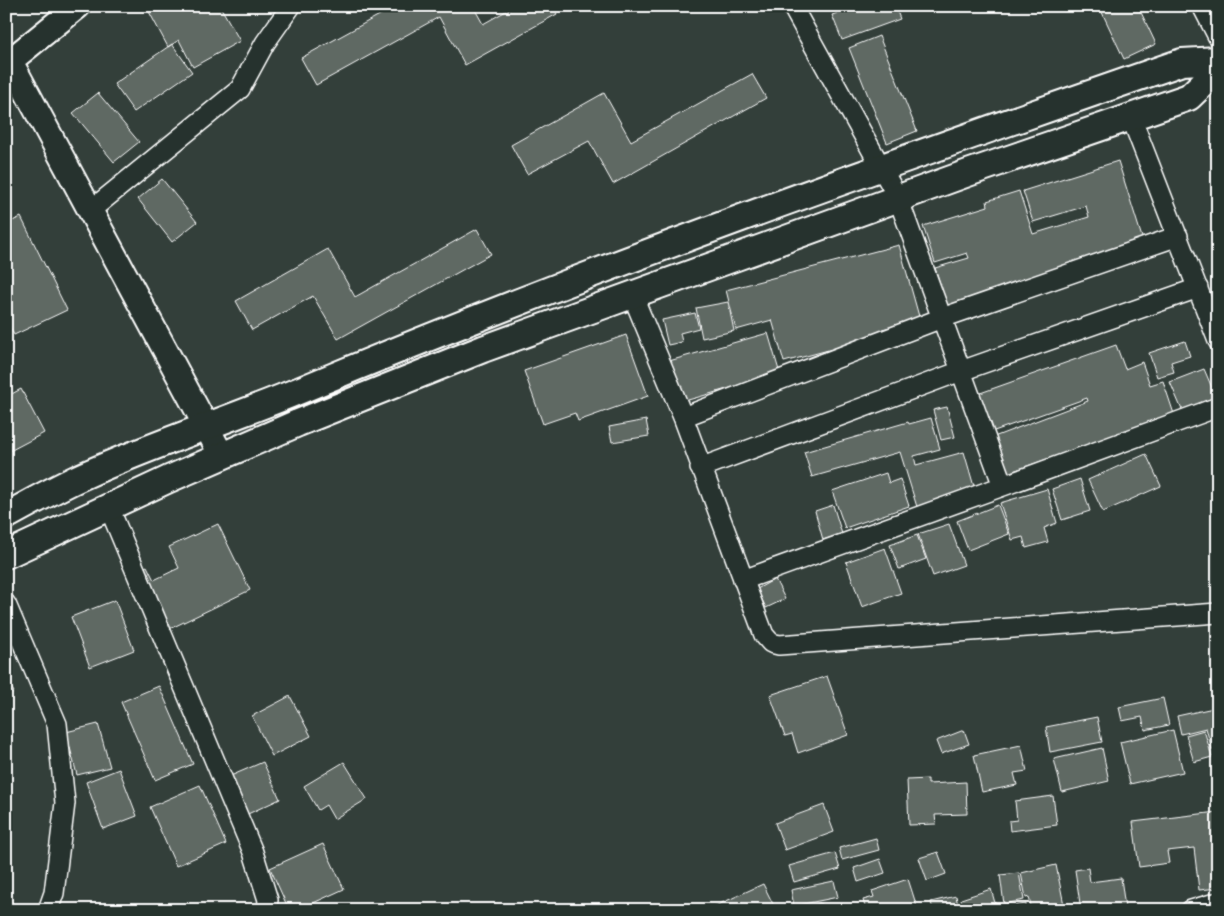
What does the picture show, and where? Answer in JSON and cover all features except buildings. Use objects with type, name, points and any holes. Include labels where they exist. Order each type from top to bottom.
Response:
[{"type":"main road","points":[[6,516],[83,475],[628,259],[881,167],[1182,62],[1218,60]]},
{"type":"main road","points":[[6,555],[108,505],[483,348],[898,198],[1189,97],[1218,69]]},
{"type":"street","points":[[78,6],[8,63],[91,210],[222,456]]},
{"type":"street","points":[[91,210],[240,89],[265,43],[291,6]]},
{"type":"street","points":[[792,6],[898,198],[1003,486]]},
{"type":"street","points":[[1202,6],[1218,37]]},
{"type":"street","points":[[1131,117],[1218,341]]},
{"type":"street","points":[[683,417],[942,318],[1178,236]]},
{"type":"street","points":[[700,468],[961,371],[1198,288]]},
{"type":"street","points":[[632,294],[683,417],[700,468],[764,635],[771,643],[779,645],[1218,613]]},
{"type":"street","points":[[743,580],[1218,407]]},
{"type":"street","points":[[108,505],[253,852],[268,900],[267,910]]},
{"type":"street","points":[[6,604],[57,724],[65,803],[54,893],[48,910]]},
{"type":"street","points":[[1191,910],[1218,902]]}]
